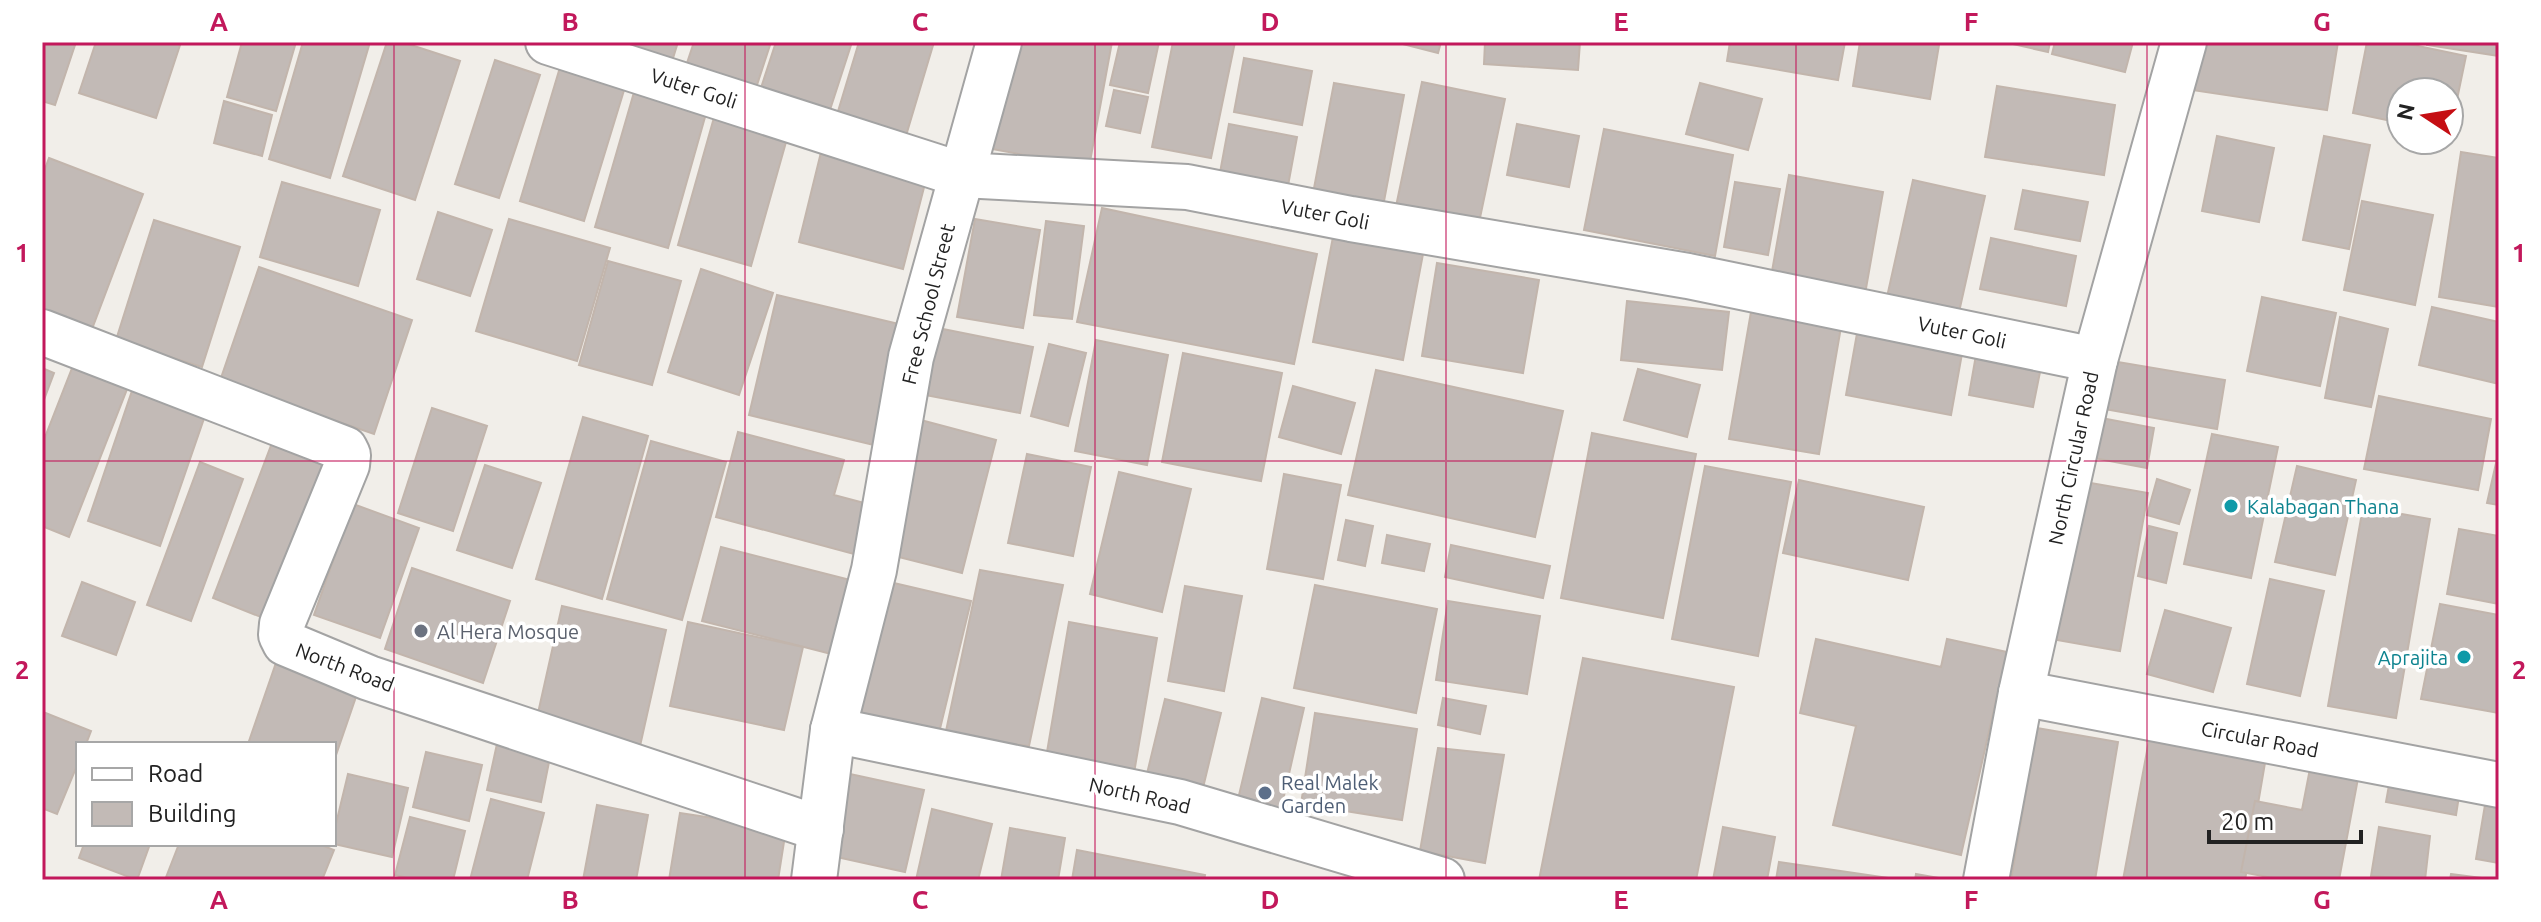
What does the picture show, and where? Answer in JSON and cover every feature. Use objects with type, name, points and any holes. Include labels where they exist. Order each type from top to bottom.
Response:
[{"type":"street","name":"Free School Street","points":[[814,880],[833,730],[874,570],[911,357],[999,42]]},
{"type":"street","name":"North Circular Road","points":[[1986,880],[2021,693],[2095,360],[2184,42]]},
{"type":"street","name":"Vuter Goli","points":[[557,44],[962,175],[1187,187],[1351,219],[1688,276],[2095,360]]},
{"type":"street","name":"North Road","points":[[42,332],[345,449],[347,465],[282,624],[281,635],[285,643],[369,678],[821,829]]},
{"type":"street","name":"Circular Road","points":[[2021,693],[2499,785]]},
{"type":"street","name":"North Road","points":[[833,730],[1180,802],[1442,880]]},
{"type":"building","points":[[42,42],[76,42],[55,105],[42,101]]},
{"type":"building","points":[[96,42],[181,42],[156,118],[79,93]]},
{"type":"building","points":[[242,42],[296,42],[276,111],[227,97]]},
{"type":"building","points":[[303,42],[370,42],[330,178],[269,159]]},
{"type":"building","points":[[387,42],[402,42],[460,61],[415,200],[343,176]]},
{"type":"building","points":[[584,42],[678,42],[669,71]]},
{"type":"building","points":[[694,42],[771,42],[755,91],[685,69]]},
{"type":"building","points":[[776,42],[852,42],[827,119],[758,97]]},
{"type":"building","points":[[859,42],[934,42],[905,139],[836,118]]},
{"type":"building","points":[[1012,42],[1112,42],[1089,167],[992,149]]},
{"type":"building","points":[[1120,42],[1159,42],[1148,93],[1110,85]]},
{"type":"building","points":[[1173,42],[1235,42],[1211,158],[1152,147]]},
{"type":"building","points":[[1395,42],[1441,42],[1438,53]]},
{"type":"building","points":[[1485,42],[1580,42],[1578,70],[1484,64]]},
{"type":"building","points":[[1730,42],[1845,42],[1838,80],[1727,61]]},
{"type":"building","points":[[1860,42],[1924,42],[1939,45],[1930,99],[1853,86]]},
{"type":"building","points":[[2004,42],[2050,42],[2048,52]]},
{"type":"building","points":[[2055,42],[2133,42],[2125,72],[2052,54]]},
{"type":"building","points":[[2200,42],[2338,42],[2327,110],[2192,90]]},
{"type":"building","points":[[2367,42],[2399,42],[2466,56],[2462,76],[2385,76],[2385,120],[2353,113]]},
{"type":"building","points":[[2427,42],[2499,42],[2499,56],[2427,45]]},
{"type":"building","points":[[564,54],[629,74],[584,221],[520,201]]},
{"type":"building","points":[[1244,58],[1312,71],[1302,125],[1234,112]]},
{"type":"building","points":[[495,60],[540,75],[499,198],[455,184]]},
{"type":"building","points":[[637,82],[709,103],[668,248],[595,227]]},
{"type":"building","points":[[1422,82],[1505,99],[1477,232],[1394,216]]},
{"type":"building","points":[[1334,83],[1404,95],[1381,217],[1311,204]]},
{"type":"building","points":[[1700,83],[1762,99],[1748,150],[1686,134]]},
{"type":"building","points":[[1997,86],[2115,105],[2104,175],[1985,157]]},
{"type":"building","points":[[1114,90],[1148,97],[1140,133],[1106,126]]},
{"type":"building","points":[[224,101],[272,115],[262,156],[214,143]]},
{"type":"building","points":[[717,107],[790,128],[751,266],[678,245]]},
{"type":"building","points":[[1229,124],[1297,137],[1287,191],[1219,178]]},
{"type":"building","points":[[1517,124],[1579,136],[1569,187],[1507,175]]},
{"type":"building","points":[[1604,129],[1733,155],[1715,256],[1584,230]]},
{"type":"building","points":[[2217,136],[2274,148],[2259,222],[2202,211]]},
{"type":"building","points":[[2324,136],[2370,145],[2349,249],[2303,240]]},
{"type":"building","points":[[824,140],[929,168],[903,269],[799,242]]},
{"type":"building","points":[[2465,153],[2499,158],[2499,307],[2439,297],[2460,156],[2465,156]]},
{"type":"building","points":[[49,158],[143,194],[92,329],[42,310],[42,177]]},
{"type":"building","points":[[1789,175],[1883,192],[1865,294],[1771,277]]},
{"type":"building","points":[[1913,180],[1985,196],[1957,321],[1885,306]]},
{"type":"building","points":[[282,182],[380,210],[358,286],[260,257]]},
{"type":"building","points":[[1735,182],[1780,189],[1768,255],[1724,247]]},
{"type":"building","points":[[2023,190],[2088,202],[2080,241],[2015,229]]},
{"type":"building","points":[[2362,201],[2433,215],[2415,305],[2344,290]]},
{"type":"building","points":[[1102,208],[1317,254],[1294,364],[1077,322]]},
{"type":"building","points":[[438,212],[492,230],[470,296],[417,279]]},
{"type":"building","points":[[509,219],[610,248],[577,361],[476,331]]},
{"type":"building","points":[[975,219],[1040,230],[1023,328],[957,317]]},
{"type":"building","points":[[154,220],[240,247],[202,367],[116,340]]},
{"type":"building","points":[[1046,221],[1084,226],[1072,319],[1034,315]]},
{"type":"building","points":[[1333,237],[1423,254],[1403,360],[1313,342]]},
{"type":"building","points":[[1991,238],[2076,256],[2066,306],[1980,289]]},
{"type":"building","points":[[608,261],[681,281],[652,385],[579,365]]},
{"type":"building","points":[[1437,263],[1539,280],[1523,373],[1422,356]]},
{"type":"building","points":[[259,267],[412,320],[374,434],[220,381]]},
{"type":"building","points":[[701,269],[773,293],[739,395],[668,372]]},
{"type":"building","points":[[777,295],[903,325],[874,445],[749,415]]},
{"type":"building","points":[[2262,297],[2336,313],[2320,386],[2247,371]]},
{"type":"building","points":[[1627,301],[1729,312],[1722,370],[1621,360]]},
{"type":"building","points":[[2432,307],[2499,322],[2499,384],[2419,365]]},
{"type":"building","points":[[1751,312],[1841,327],[1819,454],[1729,439]]},
{"type":"building","points":[[2340,317],[2388,329],[2371,407],[2325,398]]},
{"type":"building","points":[[933,327],[1033,347],[1020,413],[920,394]]},
{"type":"building","points":[[1858,328],[1963,348],[1951,415],[1846,395]]},
{"type":"building","points":[[1096,340],[1168,355],[1147,465],[1075,451]]},
{"type":"building","points":[[1049,344],[1086,353],[1068,426],[1031,416]]},
{"type":"building","points":[[1183,353],[1282,373],[1261,481],[1162,462]]},
{"type":"building","points":[[1976,355],[2041,367],[2033,407],[1969,395]]},
{"type":"building","points":[[76,358],[131,379],[69,537],[42,526],[42,445]]},
{"type":"building","points":[[2100,359],[2225,380],[2217,429],[2093,407]]},
{"type":"building","points":[[42,368],[54,373],[42,405]]},
{"type":"building","points":[[1638,369],[1700,385],[1687,437],[1624,420]]},
{"type":"building","points":[[1376,370],[1563,411],[1535,537],[1348,495]]},
{"type":"building","points":[[137,376],[210,401],[160,546],[88,521]]},
{"type":"building","points":[[1293,386],[1355,403],[1341,454],[1279,437]]},
{"type":"building","points":[[2379,396],[2491,419],[2478,490],[2364,469]]},
{"type":"building","points":[[432,408],[487,426],[453,531],[398,513]]},
{"type":"building","points":[[2091,416],[2154,428],[2147,468],[2083,456]]},
{"type":"building","points":[[583,417],[648,436],[602,599],[536,579]]},
{"type":"building","points":[[917,419],[996,440],[962,573],[883,553]]},
{"type":"building","points":[[738,432],[844,460],[834,495],[883,508],[869,558],[716,517]]},
{"type":"building","points":[[1592,433],[1696,454],[1663,618],[1561,598]]},
{"type":"building","name":"Kalabagan Thana","points":[[2212,434],[2278,447],[2251,578],[2184,564]]},
{"type":"building","points":[[275,435],[339,458],[276,623],[213,598]]},
{"type":"building","points":[[651,441],[726,462],[682,620],[607,599]]},
{"type":"building","points":[[2499,450],[2499,505],[2487,503]]},
{"type":"building","points":[[1027,454],[1091,467],[1073,556],[1008,543]]},
{"type":"building","points":[[200,462],[243,479],[191,621],[147,605]]},
{"type":"building","points":[[485,465],[541,483],[512,568],[457,550]]},
{"type":"building","points":[[1705,466],[1791,482],[1758,656],[1672,639]]},
{"type":"building","points":[[2297,466],[2356,480],[2335,575],[2275,562]]},
{"type":"building","points":[[1119,472],[1191,489],[1162,612],[1090,594]]},
{"type":"building","points":[[1284,474],[1341,485],[1323,579],[1267,569]]},
{"type":"building","points":[[2068,479],[2148,493],[2120,651],[2040,637]]},
{"type":"building","points":[[2157,479],[2190,490],[2179,524],[2147,515]]},
{"type":"building","points":[[1799,480],[1924,507],[1908,580],[1783,553]]},
{"type":"building","points":[[353,504],[419,528],[380,638],[314,615]]},
{"type":"building","points":[[2363,507],[2430,519],[2396,718],[2328,706]]},
{"type":"building","points":[[1346,520],[1373,526],[1365,566],[1338,560]]},
{"type":"building","points":[[2149,526],[2177,533],[2166,583],[2138,576]]},
{"type":"building","points":[[2459,529],[2499,536],[2499,604],[2447,594]]},
{"type":"building","points":[[1387,535],[1430,544],[1424,571],[1382,563]]},
{"type":"building","points":[[1451,545],[1550,566],[1543,598],[1445,577]]},
{"type":"building","points":[[721,547],[862,583],[843,657],[702,621]]},
{"type":"building","points":[[412,568],[510,601],[483,683],[385,649]]},
{"type":"building","points":[[980,570],[1063,585],[1029,746],[945,736]]},
{"type":"building","points":[[2270,579],[2324,591],[2300,696],[2247,684]]},
{"type":"building","points":[[881,580],[971,601],[938,737],[849,715]]},
{"type":"building","points":[[82,582],[135,602],[116,655],[62,636]]},
{"type":"building","points":[[1315,585],[1437,609],[1416,713],[1294,688]]},
{"type":"building","points":[[1185,586],[1242,596],[1224,691],[1168,681]]},
{"type":"building","points":[[1448,601],[1540,616],[1527,694],[1436,680]]},
{"type":"building","name":"Aprajita","points":[[2440,604],[2499,615],[2499,713],[2421,699]]},
{"type":"building","points":[[562,606],[666,630],[640,746],[536,722]]},
{"type":"building","points":[[2165,610],[2231,628],[2213,692],[2147,674]]},
{"type":"building","points":[[688,622],[803,647],[784,730],[670,706]]},
{"type":"building","points":[[1069,622],[1157,638],[1134,773],[1046,758]]},
{"type":"building","points":[[1816,639],[1941,667],[1947,639],[2007,652],[1961,855],[1833,825],[1856,726],[1800,713]]},
{"type":"building","points":[[278,657],[360,685],[336,755],[336,742],[249,742]]},
{"type":"building","points":[[1583,658],[1734,687],[1696,880],[1539,880]]},
{"type":"building","points":[[1262,698],[1304,708],[1278,822],[1235,812]]},
{"type":"building","points":[[1443,698],[1486,706],[1480,734],[1438,725]]},
{"type":"building","points":[[1165,699],[1221,713],[1201,796],[1145,782]]},
{"type":"building","points":[[43,712],[91,731],[87,742],[76,742],[76,768],[57,814],[42,808]]},
{"type":"building","points":[[1315,713],[1417,729],[1402,820],[1301,804]]},
{"type":"building","points":[[2037,728],[2118,742],[2095,880],[2011,880]]},
{"type":"building","points":[[500,730],[553,742],[541,802],[487,790]]},
{"type":"building","points":[[2150,735],[2266,757],[2245,880],[2123,880]]},
{"type":"building","points":[[2396,746],[2465,758],[2456,815],[2386,802]]},
{"type":"building","points":[[1438,748],[1504,755],[1485,863],[1420,851]]},
{"type":"building","points":[[2314,748],[2362,757],[2339,880],[2284,880],[2241,872],[2255,801],[2302,810]]},
{"type":"building","points":[[426,752],[482,765],[469,821],[413,807]]},
{"type":"building","points":[[348,774],[408,788],[392,857],[336,844],[336,824]]},
{"type":"building","points":[[850,774],[924,790],[905,872],[832,856]]},
{"type":"building","points":[[2489,781],[2499,783],[2499,863],[2476,859]]},
{"type":"building","points":[[491,799],[544,813],[527,880],[470,880]]},
{"type":"building","points":[[597,805],[648,815],[636,880],[583,880]]},
{"type":"building","points":[[932,809],[992,824],[978,880],[916,880]]},
{"type":"building","points":[[680,813],[786,829],[778,880],[669,880]]},
{"type":"building","points":[[410,817],[465,831],[453,880],[416,880],[395,875]]},
{"type":"building","points":[[1723,827],[1775,837],[1767,880],[1713,880]]},
{"type":"building","points":[[2379,827],[2430,836],[2425,880],[2371,876]]},
{"type":"building","points":[[1010,828],[1065,838],[1058,880],[1001,880]]},
{"type":"building","points":[[83,846],[149,846],[137,880],[79,858]]},
{"type":"building","points":[[178,846],[324,846],[334,850],[322,880],[165,880]]},
{"type":"building","points":[[1077,850],[1205,875],[1204,880],[1072,880]]},
{"type":"building","points":[[1779,862],[1902,880],[1776,880]]},
{"type":"building","points":[[1916,874],[1950,880],[1915,880]]},
{"type":"building","points":[[2451,874],[2497,880],[2450,880]]},
{"type":"place","name":"Kalabagan Thana","points":[[2231,506]]},
{"type":"place","name":"Al Hera Mosque","points":[[421,631]]},
{"type":"place","name":"Aprajita","points":[[2464,657]]},
{"type":"place","name":"Real Malek Garden","points":[[1265,793]]}]
